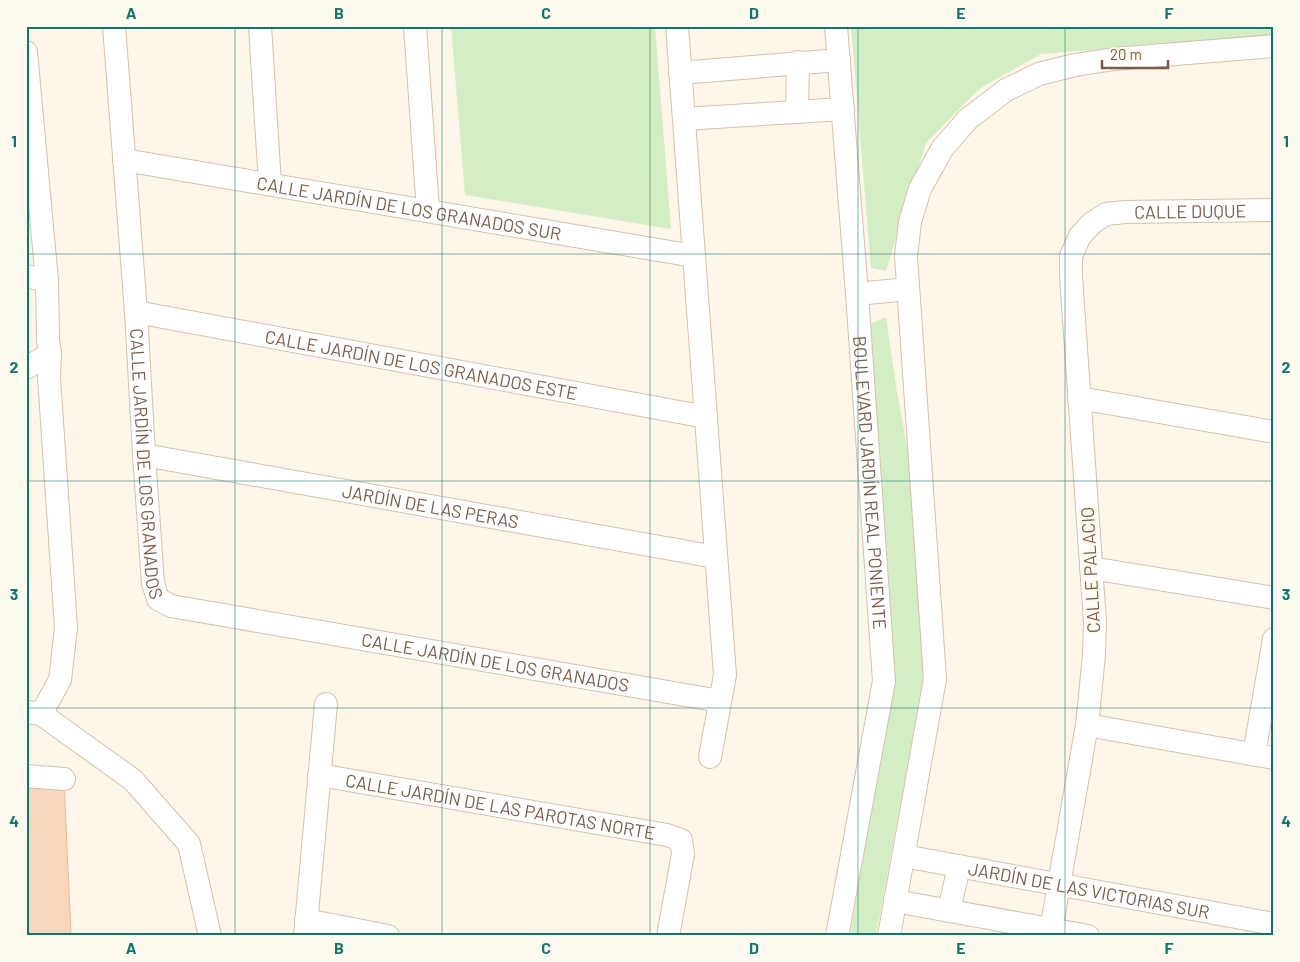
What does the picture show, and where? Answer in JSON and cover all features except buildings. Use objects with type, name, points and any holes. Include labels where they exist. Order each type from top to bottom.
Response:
[{"type":"street","name":"CALLE JARDÍN DE LOS GRANADOS","points":[[114,26],[136,312],[153,583],[158,599],[171,606],[720,701]]},
{"type":"street","points":[[260,26],[270,184]]},
{"type":"street","points":[[415,26],[428,211]]},
{"type":"street","points":[[677,26],[725,675],[710,757]]},
{"type":"street","name":"BOULEVARD JARDÍN REAL PONIENTE","points":[[836,26],[884,681],[837,936]]},
{"type":"street","points":[[889,936],[935,679],[906,256],[910,222],[920,189],[942,149],[968,119],[1006,90],[1039,74],[1075,65],[1114,59],[1274,46]]},
{"type":"street","points":[[26,52],[34,238],[37,279],[50,354],[49,377],[66,628],[60,680],[34,713],[132,780],[189,844],[210,936]]},
{"type":"street","points":[[680,72],[839,60]]},
{"type":"street","points":[[798,62],[798,112]]},
{"type":"street","points":[[684,119],[842,109]]},
{"type":"street","name":"CALLE JARDÍN DE LOS GRANADOS SUR","points":[[124,160],[694,256]]},
{"type":"street","name":"CALLE DUQUE","points":[[1106,214],[1125,212],[1274,210]]},
{"type":"street","name":"CALLE PALACIO","points":[[1051,932],[1087,724],[1094,655],[1091,568],[1071,276],[1072,256],[1080,236],[1092,223],[1106,214]]},
{"type":"street","points":[[857,294],[908,289]]},
{"type":"street","name":"CALLE JARDÍN DE LOS GRANADOS ESTE","points":[[136,312],[706,417]]},
{"type":"street","points":[[26,368],[50,354]]},
{"type":"street","points":[[1079,398],[1274,432]]},
{"type":"street","name":"JARDÍN DE LAS PERAS","points":[[144,455],[716,557]]},
{"type":"street","points":[[1091,568],[1274,598]]},
{"type":"street","points":[[1087,724],[1264,756],[1274,639]]},
{"type":"street","points":[[326,704],[305,928],[388,936]]},
{"type":"street","name":"CALLE JARDÍN DE LAS PAROTAS NORTE","points":[[319,775],[667,835],[681,840],[683,854],[668,936]]},
{"type":"street","points":[[26,776],[64,779]]},
{"type":"street","name":"JARDÍN DE LAS VICTORIAS SUR","points":[[904,856],[1274,924]]},
{"type":"street","points":[[949,911],[959,866]]},
{"type":"street","points":[[896,901],[1051,932],[1088,936]]},
{"type":"green space","points":[[451,26],[655,26],[671,229],[465,195]]},
{"type":"green space","points":[[851,26],[1029,26],[1053,29],[1084,26],[1274,26],[1274,35],[1041,54],[979,89],[926,143],[886,271],[871,268]]},
{"type":"green space","points":[[886,317],[909,458],[924,677],[876,936],[850,936],[894,676],[868,325]]}]
